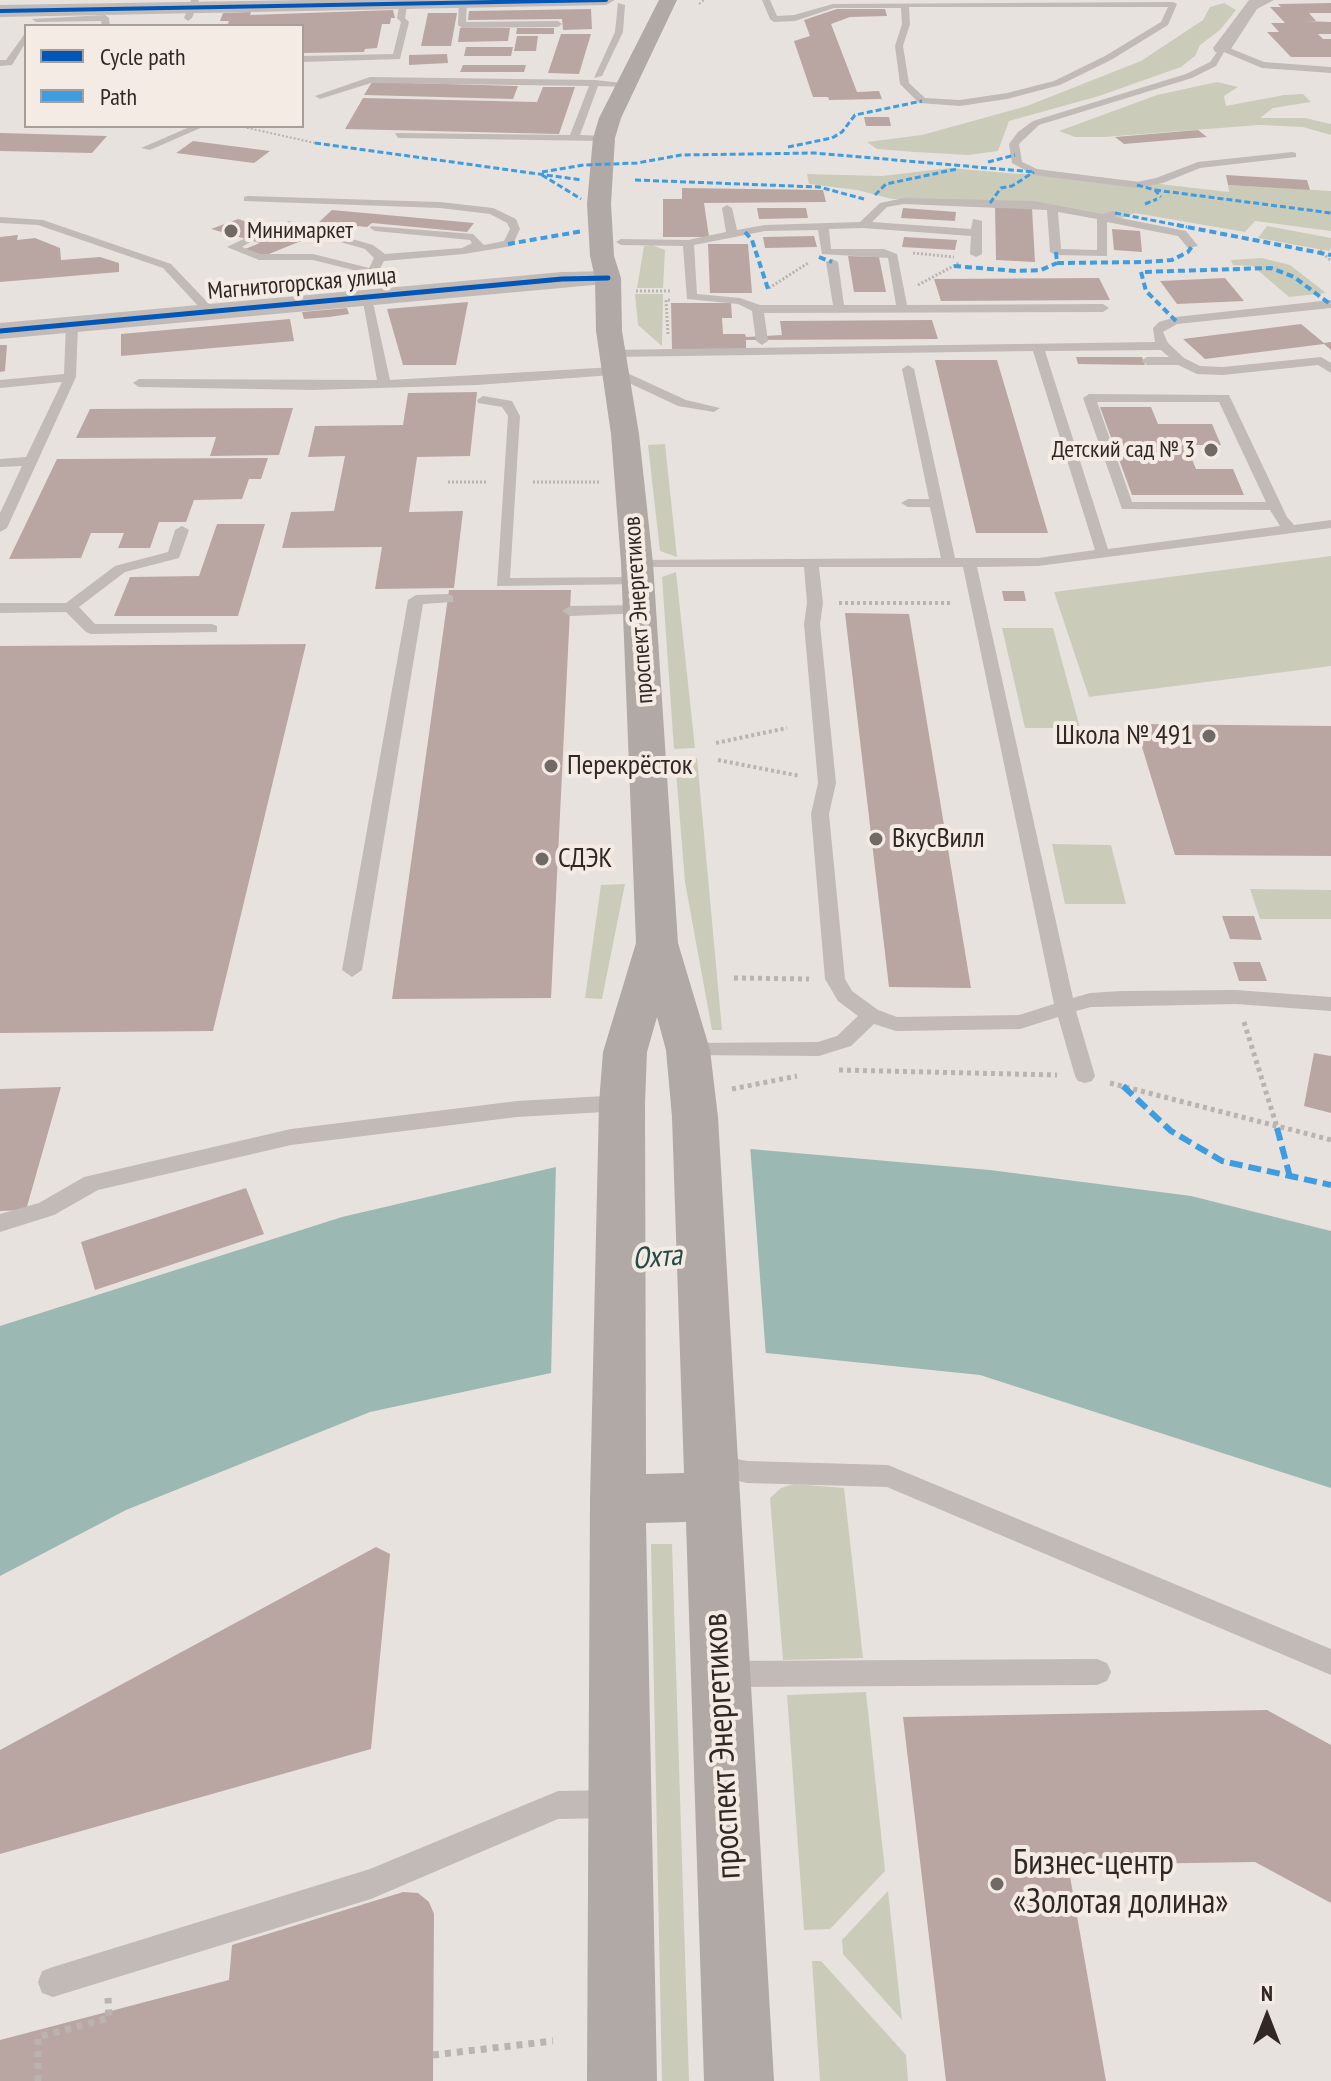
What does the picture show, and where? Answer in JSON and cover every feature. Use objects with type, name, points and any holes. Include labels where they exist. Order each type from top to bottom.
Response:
[{"type":"main road","name":"проспект Энергетиков","points":[[668,0],[642,32],[628,81],[604,138],[599,204],[602,256],[608,278],[613,362],[625,434],[639,588],[657,943],[688,1050],[713,1103],[708,1411],[723,1478],[720,1674],[739,2081]]},
{"type":"main road","name":"проспект Энергетиков","points":[[608,278],[621,255],[618,204],[622,140],[632,108],[692,2]]},
{"type":"main road","name":"проспект Энергетиков","points":[[618,1499],[621,1113],[625,1052],[657,943]]},
{"type":"main road","points":[[622,2081],[618,1499],[723,1478]]},
{"type":"street","points":[[0,9],[38,15],[368,0]]},
{"type":"street","points":[[192,7],[463,1],[613,2]]},
{"type":"street","points":[[1222,48],[1251,2]]},
{"type":"street","name":"Магнитогорская улица","points":[[0,331],[562,279],[608,278]]},
{"type":"lane","points":[[766,0],[775,24],[833,6],[905,5],[1172,2],[1165,23],[1108,58],[1057,83],[1007,96],[960,103],[922,101],[905,84],[899,46],[906,24],[905,5]]},
{"type":"lane","points":[[892,0],[905,5]]},
{"type":"lane","points":[[463,1],[462,25],[558,24]]},
{"type":"lane","points":[[304,59],[397,57],[405,22],[396,2]]},
{"type":"lane","points":[[574,138],[596,80],[619,32],[613,2]]},
{"type":"lane","points":[[38,15],[105,18],[106,24]]},
{"type":"lane","points":[[619,32],[642,32]]},
{"type":"lane","points":[[0,63],[9,63],[24,38]]},
{"type":"lane","points":[[1292,155],[1198,165],[1159,181],[1137,185],[1034,172],[1017,163],[1014,144],[1021,134],[1036,123],[1189,76],[1213,64],[1222,48],[1262,65],[1331,70]]},
{"type":"lane","points":[[478,75],[628,81]]},
{"type":"lane","points":[[320,96],[370,80],[533,77]]},
{"type":"lane","points":[[523,98],[533,77]]},
{"type":"lane","points":[[146,148],[198,128]]},
{"type":"lane","points":[[398,135],[604,138]]},
{"type":"lane","points":[[248,199],[440,205],[493,211],[512,221],[515,229],[508,244],[380,258]]},
{"type":"lane","points":[[863,225],[889,203],[978,205],[998,202],[1052,208],[1182,233],[1192,246]]},
{"type":"lane","points":[[976,254],[978,205]]},
{"type":"lane","points":[[727,208],[732,235]]},
{"type":"lane","points":[[1052,208],[1066,239]]},
{"type":"lane","points":[[1102,218],[1121,211]]},
{"type":"lane","points":[[1066,239],[1056,252],[1103,254],[1102,218]]},
{"type":"lane","points":[[0,220],[39,222],[167,266],[206,307],[207,312]]},
{"type":"lane","points":[[265,233],[289,224],[369,247],[380,258]]},
{"type":"lane","points":[[621,242],[688,243],[765,228],[823,225],[977,233]]},
{"type":"lane","points":[[823,225],[839,308]]},
{"type":"lane","points":[[375,228],[473,237],[479,244],[472,250]]},
{"type":"lane","points":[[250,239],[233,247],[259,257],[313,257],[373,272]]},
{"type":"lane","points":[[1066,239],[1103,241]]},
{"type":"lane","points":[[688,243],[691,294],[718,297],[753,307],[839,308],[901,302],[1103,308]]},
{"type":"lane","points":[[829,257],[884,252],[893,256],[901,302]]},
{"type":"lane","points":[[380,258],[373,272],[370,297],[384,382]]},
{"type":"lane","points":[[1331,304],[1176,321],[1163,325],[1157,331],[1164,346],[1180,361],[1197,370],[1223,371],[1321,361],[1331,369]]},
{"type":"lane","points":[[753,307],[762,341]]},
{"type":"lane","points":[[0,528],[70,377],[72,325]]},
{"type":"lane","points":[[139,383],[313,386],[477,381],[669,353],[1164,346]]},
{"type":"lane","points":[[1038,349],[1099,546],[1104,553]]},
{"type":"lane","points":[[1147,361],[1180,361]]},
{"type":"lane","points":[[613,362],[683,403],[714,408]]},
{"type":"lane","points":[[908,369],[949,562]]},
{"type":"lane","points":[[0,384],[70,377]]},
{"type":"lane","points":[[1274,506],[1127,506],[1089,398],[1224,398],[1274,506],[1290,529]]},
{"type":"lane","points":[[483,400],[507,404],[514,416],[502,583],[639,588]]},
{"type":"lane","points":[[0,463],[32,461]]},
{"type":"lane","points":[[908,503],[937,503]]},
{"type":"lane","points":[[570,604],[639,588],[811,562],[916,557],[949,562],[1038,562],[1331,524]]},
{"type":"lane","points":[[0,608],[70,607],[120,569],[174,555],[182,530]]},
{"type":"lane","points":[[811,562],[815,603],[812,624],[827,783],[820,814],[835,979],[845,996],[871,1015],[896,1024],[1020,1022],[1120,991],[1331,1004]]},
{"type":"lane","points":[[969,562],[1065,1008],[1085,1076]]},
{"type":"lane","points":[[352,970],[416,600],[447,605]]},
{"type":"lane","points":[[70,607],[91,629],[212,629]]},
{"type":"lane","points":[[688,1050],[819,1049],[844,1041],[871,1015]]},
{"type":"lane","points":[[0,1223],[46,1209],[92,1183],[291,1137],[517,1109],[621,1113]]},
{"type":"lane","points":[[723,1478],[888,1476],[1331,1662]]},
{"type":"lane","points":[[720,1674],[1097,1672]]},
{"type":"lane","points":[[53,1982],[371,1884],[558,1805],[621,1804]]},
{"type":"path","points":[[692,2],[704,0]]},
{"type":"path","points":[[248,128],[315,143]]},
{"type":"path","points":[[1320,250],[1331,261]]},
{"type":"path","points":[[884,252],[966,259],[901,302]]},
{"type":"path","points":[[753,307],[829,257]]},
{"type":"path","points":[[632,291],[691,294]]},
{"type":"path","points":[[669,353],[666,300],[691,294]]},
{"type":"path","points":[[834,603],[978,603]]},
{"type":"path","points":[[716,743],[787,728]]},
{"type":"path","points":[[718,760],[811,777]]},
{"type":"path","points":[[734,978],[803,979]]},
{"type":"path","points":[[1241,1014],[1277,1128]]},
{"type":"path","points":[[829,1069],[1085,1076],[1331,1140]]},
{"type":"path","points":[[713,1103],[801,1075]]},
{"type":"path","points":[[38,2081],[38,2037],[109,2018],[109,2010]]},
{"type":"path","points":[[433,2055],[553,2041]]},
{"type":"green space","points":[[1224,3],[1236,10],[1220,30],[1200,45],[1195,56],[1181,67],[1099,96],[1009,121],[998,151],[968,155],[915,152],[877,149],[867,142],[922,135],[1027,106],[1141,61],[1203,20],[1210,7]]},
{"type":"green space","points":[[1217,82],[1238,87],[1224,96],[1226,106],[1303,94],[1311,102],[1273,108],[1260,118],[1305,118],[1331,124],[1331,135],[1303,127],[1259,125],[1104,137],[1075,137],[1059,131],[1157,95]]},
{"type":"green space","points":[[950,168],[1018,174],[1064,173],[1229,192],[1228,185],[1331,191],[1331,231],[1255,221],[1245,232],[1135,213],[1119,219],[1032,202],[892,199],[857,190],[809,184],[807,174],[882,176]]},
{"type":"green space","points":[[1267,226],[1331,238],[1331,248],[1329,251],[1258,238]]},
{"type":"green space","points":[[652,245],[665,250],[663,288],[637,288],[644,246]]},
{"type":"green space","points":[[1262,258],[1290,265],[1326,293],[1289,297],[1253,266],[1233,265],[1231,260]]},
{"type":"green space","points":[[635,294],[663,294],[662,346],[638,325]]},
{"type":"green space","points":[[665,444],[677,557],[660,551],[648,445]]},
{"type":"green space","points":[[1331,556],[1331,666],[1089,697],[1054,592]]},
{"type":"green space","points":[[676,572],[695,748],[674,749],[662,577]]},
{"type":"green space","points":[[1002,628],[1053,628],[1080,728],[1025,728]]},
{"type":"green space","points":[[697,758],[722,1030],[712,1030],[685,882],[675,759]]},
{"type":"green space","points":[[1052,844],[1111,845],[1126,904],[1065,904]]},
{"type":"green space","points":[[625,884],[602,999],[585,998],[601,885]]},
{"type":"green space","points":[[1250,889],[1331,890],[1331,919],[1260,919]]},
{"type":"green space","points":[[794,1484],[844,1488],[863,1658],[783,1660],[770,1498],[781,1488]]},
{"type":"green space","points":[[651,1544],[672,1544],[689,2081],[662,2081]]},
{"type":"green space","points":[[866,1692],[885,1871],[830,1929],[804,1930],[787,1695]]},
{"type":"green space","points":[[888,1891],[902,2020],[843,1954],[842,1940]]},
{"type":"green space","points":[[812,1961],[821,1961],[906,2055],[908,2081],[820,2081]]},
{"type":"water","name":"Охта","points":[[750,1149],[990,1170],[1191,1196],[1331,1231],[1331,1488],[980,1375],[766,1353],[551,1373],[370,1412],[126,1510],[0,1576],[0,1326],[342,1217],[556,1167]]},
{"type":"pier","points":[[750,1145],[766,1357],[551,1377],[556,1163]]},
{"type":"building","points":[[1331,3],[1331,13],[1309,13],[1316,21],[1305,21],[1331,22],[1331,34],[1318,34],[1323,39],[1331,39],[1331,57],[1291,57],[1267,32],[1279,32],[1271,23],[1285,23],[1270,7],[1281,7],[1278,4]]},
{"type":"building","points":[[591,9],[592,29],[563,30],[562,19],[468,20],[469,11]]},
{"type":"building","points":[[837,9],[885,9],[887,16],[850,17],[831,24],[857,92],[879,91],[882,99],[829,100],[828,97],[813,97],[794,41],[810,36],[804,20]]},
{"type":"building","points":[[393,10],[395,18],[391,18],[390,24],[382,24],[377,48],[365,49],[364,52],[304,53],[304,24],[228,24],[229,21],[220,21],[223,13],[251,12],[250,15]]},
{"type":"building","points":[[428,13],[457,13],[451,46],[421,46]]},
{"type":"building","points":[[460,28],[510,28],[508,41],[458,42]]},
{"type":"building","points":[[517,28],[554,28],[554,34],[516,34]]},
{"type":"building","points":[[561,34],[591,34],[579,74],[548,73]]},
{"type":"building","points":[[517,36],[538,36],[536,51],[514,51]]},
{"type":"building","points":[[466,47],[513,47],[511,56],[464,56]]},
{"type":"building","points":[[447,54],[448,63],[409,65],[409,55]]},
{"type":"building","points":[[463,65],[526,65],[524,72],[460,72]]},
{"type":"building","points":[[372,82],[518,86],[513,99],[364,95]]},
{"type":"building","points":[[543,87],[575,87],[559,134],[345,129],[363,98],[537,102]]},
{"type":"building","points":[[864,117],[889,117],[891,126],[866,126]]},
{"type":"building","points":[[1198,130],[1207,137],[1124,144],[1115,137]]},
{"type":"building","points":[[0,133],[107,136],[92,153],[0,151]]},
{"type":"building","points":[[193,141],[270,151],[254,163],[176,153]]},
{"type":"building","points":[[1226,175],[1307,180],[1310,190],[1228,185]]},
{"type":"building","points":[[682,188],[823,190],[826,202],[704,203],[709,237],[663,237],[663,199],[682,199]]},
{"type":"building","points":[[995,206],[1032,208],[1035,262],[996,260]]},
{"type":"building","points":[[757,208],[806,208],[808,218],[759,219]]},
{"type":"building","points":[[903,208],[956,212],[955,221],[901,218]]},
{"type":"building","points":[[332,210],[474,223],[467,232],[372,223],[367,227],[319,222]]},
{"type":"building","points":[[238,219],[263,227],[255,230],[275,237],[291,230],[311,237],[264,256],[245,249],[260,243],[211,229]]},
{"type":"building","points":[[1112,229],[1140,231],[1142,252],[1114,250]]},
{"type":"building","points":[[18,235],[17,240],[35,238],[60,248],[61,260],[100,257],[119,263],[119,272],[0,282],[0,237]]},
{"type":"building","points":[[814,236],[817,247],[765,248],[763,237]]},
{"type":"building","points":[[904,237],[957,240],[955,250],[902,247]]},
{"type":"building","points":[[708,244],[748,244],[752,293],[710,293]]},
{"type":"building","points":[[848,256],[879,257],[886,292],[854,292]]},
{"type":"building","points":[[1099,278],[1110,300],[941,301],[934,279]]},
{"type":"building","points":[[1225,278],[1244,301],[1177,304],[1160,281]]},
{"type":"building","points":[[468,302],[456,365],[403,365],[387,309]]},
{"type":"building","points":[[671,303],[731,303],[732,318],[722,318],[723,334],[745,334],[746,337],[782,335],[780,321],[932,320],[938,339],[746,340],[746,349],[672,349]]},
{"type":"building","points":[[347,308],[349,314],[329,317],[304,319],[302,312]]},
{"type":"building","points":[[290,319],[294,341],[121,356],[121,334]]},
{"type":"building","points":[[1301,324],[1324,343],[1331,342],[1331,350],[1324,344],[1205,359],[1183,339]]},
{"type":"building","points":[[0,345],[7,345],[5,371],[0,372]]},
{"type":"building","points":[[1076,357],[1142,357],[1145,365],[1078,364]]},
{"type":"building","points":[[935,360],[997,360],[1048,533],[976,533]]},
{"type":"building","points":[[477,392],[470,456],[417,457],[409,512],[463,511],[454,588],[375,589],[382,547],[282,548],[291,512],[334,511],[345,456],[308,457],[315,426],[403,425],[408,393]]},
{"type":"building","points":[[1100,407],[1151,407],[1158,424],[1212,424],[1221,445],[1186,445],[1196,469],[1233,469],[1244,495],[1132,495]]},
{"type":"building","points":[[293,408],[279,455],[210,456],[216,437],[76,438],[90,409]]},
{"type":"building","points":[[268,458],[261,479],[249,479],[242,499],[194,500],[186,522],[159,522],[150,548],[118,548],[124,533],[91,533],[81,558],[9,559],[57,459]]},
{"type":"building","points":[[217,524],[265,524],[238,616],[114,616],[130,577],[199,576]]},
{"type":"building","points":[[449,590],[571,590],[551,998],[392,999]]},
{"type":"building","points":[[1002,591],[1024,591],[1026,601],[1004,601]]},
{"type":"building","points":[[845,613],[909,614],[971,988],[889,987]]},
{"type":"building","points":[[306,644],[213,1031],[0,1033],[0,646]]},
{"type":"building","points":[[1135,724],[1331,726],[1331,856],[1175,855]]},
{"type":"building","points":[[1222,916],[1254,916],[1262,940],[1230,939]]},
{"type":"building","points":[[1233,962],[1260,962],[1267,981],[1239,981]]},
{"type":"building","points":[[1314,1053],[1331,1056],[1331,1113],[1304,1106]]},
{"type":"building","points":[[61,1087],[26,1210],[0,1211],[0,1089]]},
{"type":"building","points":[[246,1188],[264,1234],[95,1290],[81,1242]]},
{"type":"building","points":[[376,1547],[390,1554],[371,1749],[0,1854],[0,1750]]},
{"type":"building","name":"Бизнес-центр «Золотая долина»","points":[[1267,1710],[1331,1745],[1331,1903],[1255,1862],[1068,1865],[1106,2081],[946,2081],[903,1717]]},
{"type":"building","points":[[403,1892],[418,1893],[429,1902],[434,1914],[433,2081],[0,2081],[0,2040],[229,1980],[232,1945]]},
{"type":"marked path","points":[[788,147],[832,138],[842,132],[855,115],[922,101]]},
{"type":"marked path","points":[[315,143],[582,180]]},
{"type":"marked path","points":[[542,172],[584,165],[637,163],[681,155],[815,153],[1034,172]]},
{"type":"marked path","points":[[988,162],[1015,155]]},
{"type":"marked path","points":[[875,195],[886,184],[957,169]]},
{"type":"marked path","points":[[990,203],[1001,188],[1012,186],[1034,172]]},
{"type":"marked path","points":[[542,175],[581,199]]},
{"type":"marked path","points":[[635,180],[819,187],[864,199]]},
{"type":"marked path","points":[[1137,185],[1155,190],[1161,197]]},
{"type":"marked path","points":[[1155,190],[1331,213]]},
{"type":"marked path","points":[[1145,204],[1157,199]]},
{"type":"marked path","points":[[1115,213],[1331,255]]},
{"type":"marked path","points":[[508,244],[583,231]]},
{"type":"marked path","points":[[745,232],[752,240],[768,289]]},
{"type":"marked path","points":[[1056,252],[1057,263],[1145,262],[1172,260],[1188,252],[1192,246]]},
{"type":"marked path","points":[[819,257],[832,262]]},
{"type":"marked path","points":[[954,266],[1016,271],[1041,270],[1057,263]]},
{"type":"marked path","points":[[1176,321],[1146,291],[1141,272],[1271,268],[1294,277],[1330,304]]},
{"type":"marked path","points":[[1123,1086],[1171,1131],[1222,1161],[1331,1185]]},
{"type":"marked path","points":[[1277,1128],[1290,1177]]},
{"type":"cycle path","points":[[0,11],[606,0]]},
{"type":"cycle path","points":[[0,331],[562,279],[608,278]]},
{"type":"place","name":"Минимаркет","points":[[231,231]]},
{"type":"place","name":"Детский сад № 3","points":[[1211,450]]},
{"type":"place","name":"Школа № 491","points":[[1209,736]]},
{"type":"place","name":"Перекрёсток","points":[[551,766]]},
{"type":"place","name":"ВкусВилл","points":[[876,839]]},
{"type":"place","name":"СДЭК","points":[[542,859]]},
{"type":"place","name":"Бизнес-центр «Золотая долина»","points":[[997,1884]]}]
